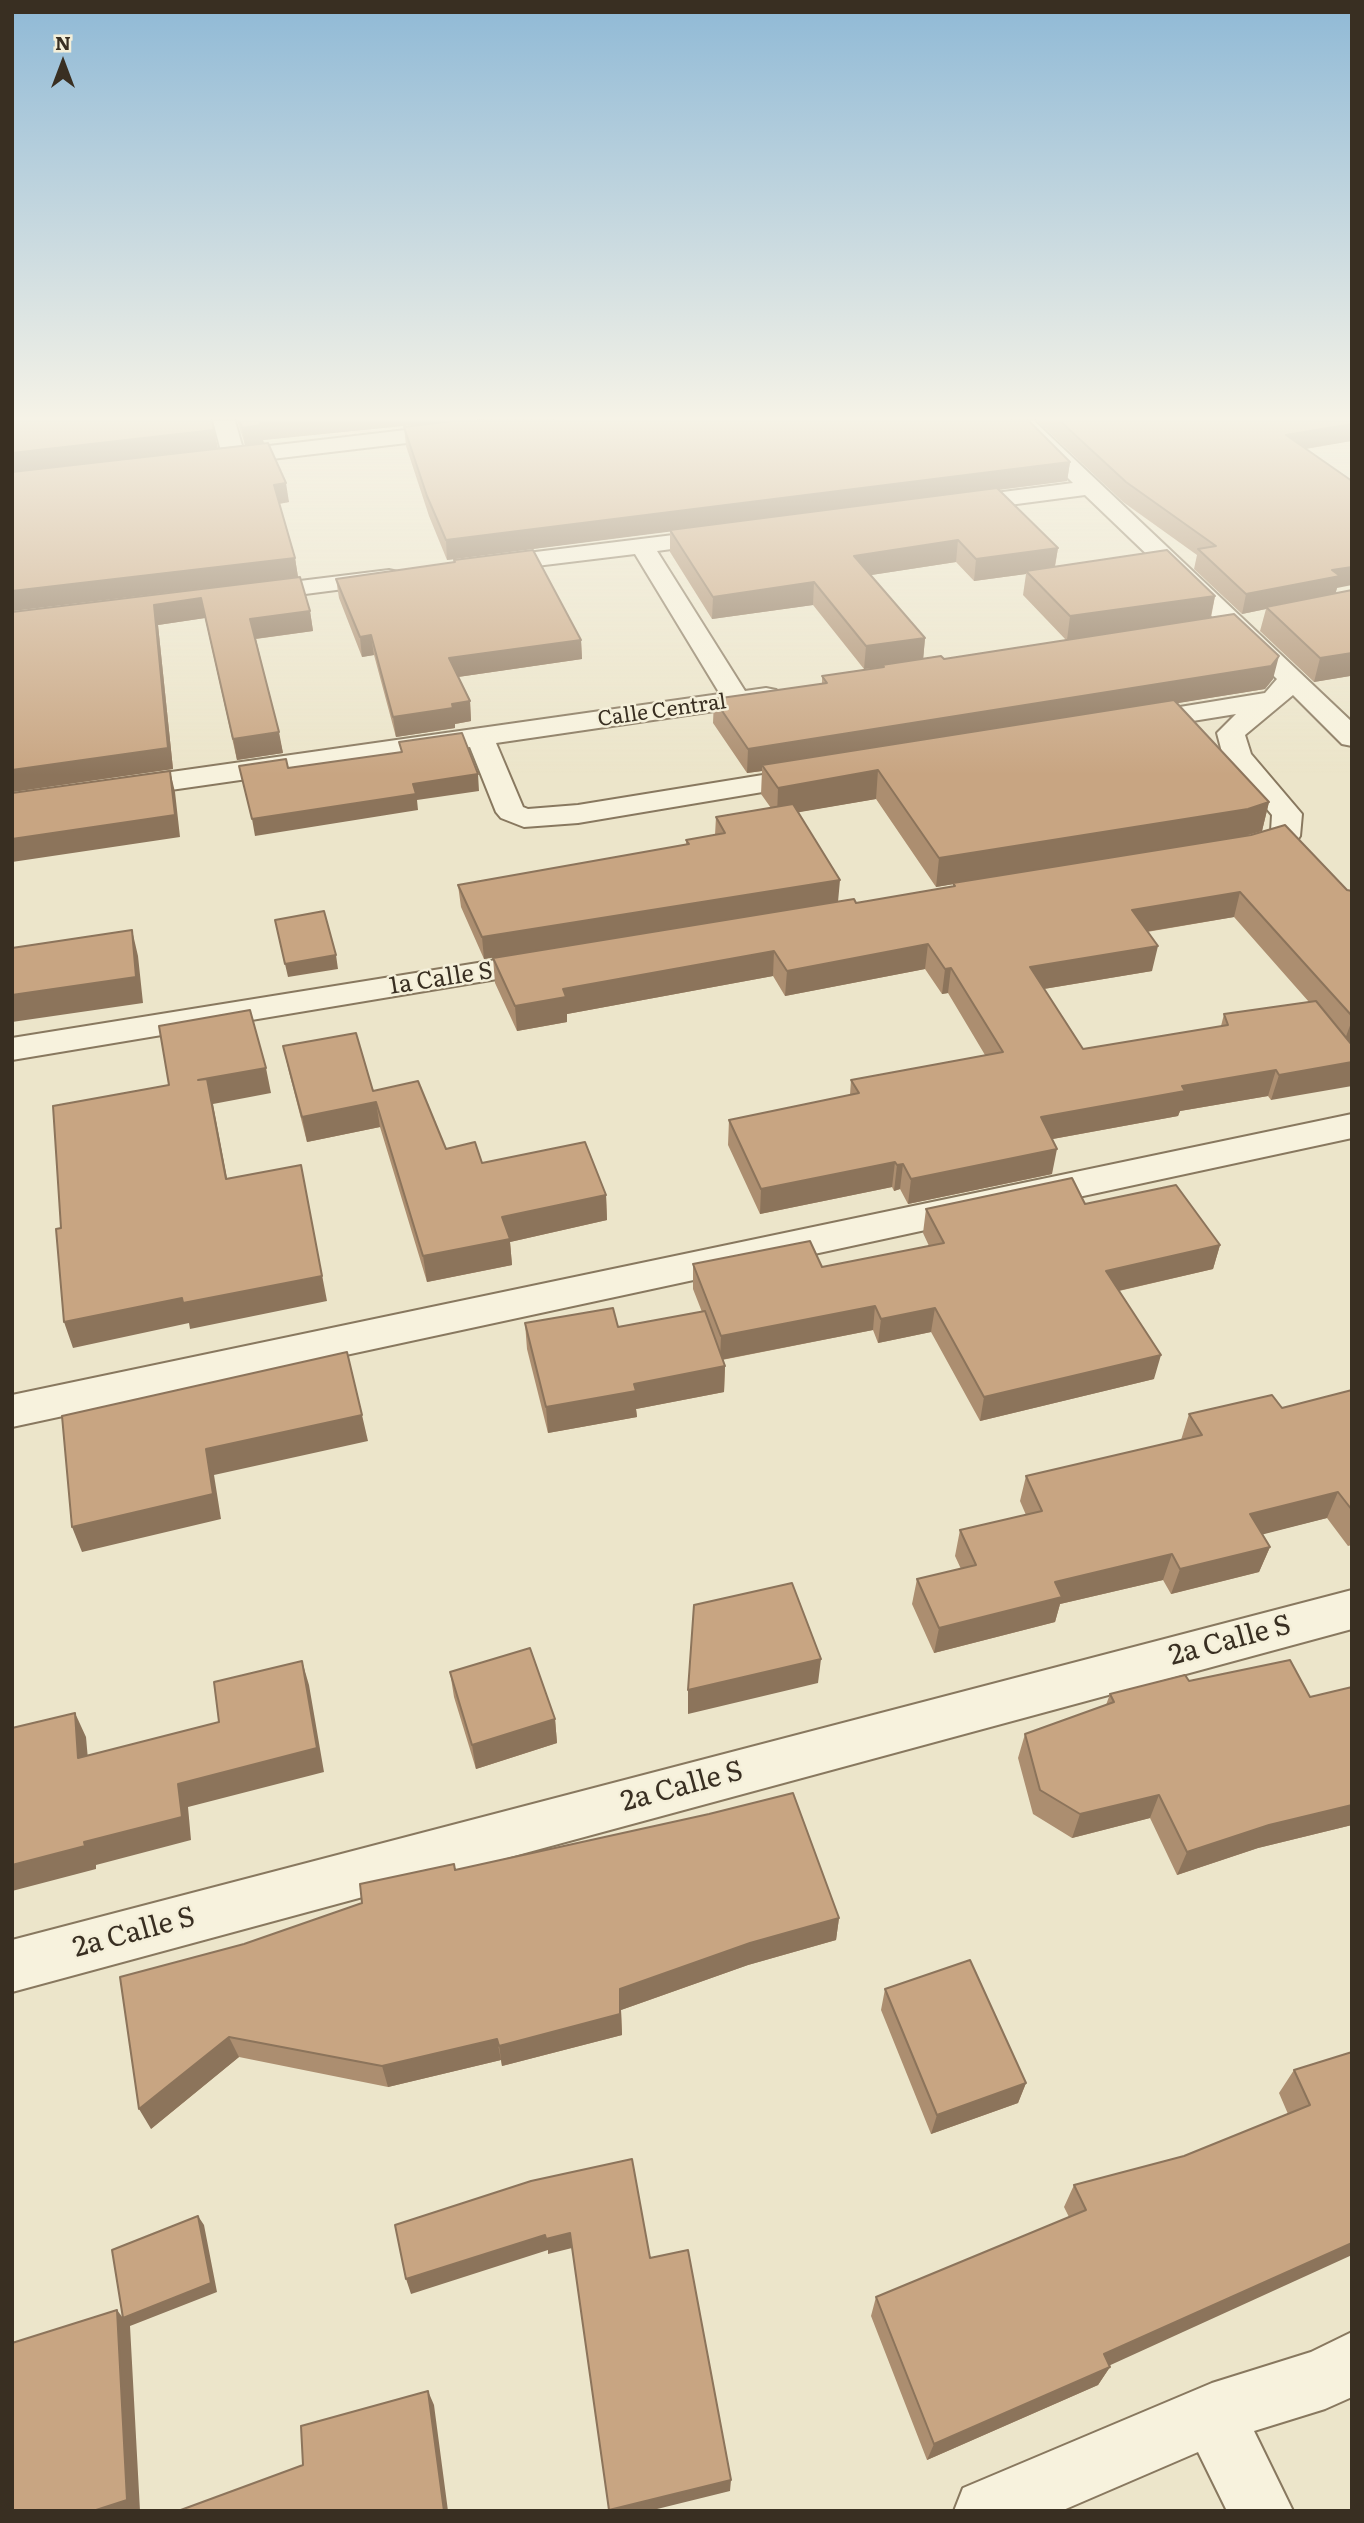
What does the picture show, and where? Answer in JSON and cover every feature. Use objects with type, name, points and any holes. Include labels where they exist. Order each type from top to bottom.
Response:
[{"type":"street","points":[[464,568],[699,539]]},
{"type":"street","points":[[1151,539],[1250,623],[1282,689],[1352,738]]},
{"type":"street","points":[[642,546],[737,700]]},
{"type":"street","points":[[231,596],[409,574]]},
{"type":"street","points":[[1210,629],[1250,623]]},
{"type":"street","points":[[1110,727],[1282,689]]},
{"type":"street","points":[[1230,850],[1295,846],[1287,814],[1237,756],[1231,733],[1244,719],[1282,689]]},
{"type":"street","name":"Calle Central","points":[[95,792],[791,692]]},
{"type":"street","points":[[480,737],[511,813],[524,818],[578,814],[837,771]]},
{"type":"street","name":"1a Calle S","points":[[12,1049],[573,958]]},
{"type":"street","points":[[12,1411],[1352,1126]]},
{"type":"street","name":"2a Calle S","points":[[12,1966],[1352,1609]]},
{"type":"street","points":[[986,2511],[1212,2414],[1325,2378],[1352,2362]]},
{"type":"street","points":[[1212,2414],[1261,2511]]},
{"type":"building","points":[[12,539],[289,539],[295,558],[12,591]]},
{"type":"building","points":[[676,539],[1049,539],[1058,548],[976,559],[958,540],[854,556],[925,638],[866,646],[814,582],[713,597]]},
{"type":"building","points":[[1206,539],[1352,539],[1352,567],[1332,570],[1340,576],[1246,594],[1198,549],[1216,546]]},
{"type":"building","points":[[533,550],[581,640],[449,658],[470,701],[452,704],[453,708],[393,717],[371,635],[360,637],[336,579]]},
{"type":"building","points":[[1167,550],[1215,596],[1070,616],[1026,571]]},
{"type":"building","points":[[300,577],[310,611],[250,619],[279,732],[233,739],[201,598],[154,605],[168,748],[12,770],[12,612]]},
{"type":"building","points":[[1352,590],[1352,653],[1320,658],[1266,607]]},
{"type":"building","points":[[1234,614],[1279,656],[1271,666],[748,749],[714,699],[827,683],[822,676],[884,667],[882,665],[941,656],[944,659]]},
{"type":"building","points":[[1174,700],[1269,802],[1248,809],[939,858],[878,770],[778,788],[762,765]]},
{"type":"building","points":[[462,733],[478,774],[413,784],[416,794],[252,819],[239,766],[286,759],[288,768],[402,752],[399,742]]},
{"type":"building","points":[[170,771],[175,815],[12,839],[12,793]]},
{"type":"building","points":[[793,804],[840,880],[482,937],[458,885],[689,844],[686,840],[725,833],[716,817]]},
{"type":"building","points":[[1285,825],[1347,890],[1352,891],[1352,1016],[1240,892],[1132,910],[1158,946],[1030,967],[1083,1049],[1228,1025],[1224,1014],[1316,1001],[1352,1045],[1352,1062],[1279,1075],[1276,1070],[1182,1086],[1185,1091],[1041,1117],[1057,1149],[911,1179],[903,1164],[897,1165],[895,1162],[761,1189],[729,1120],[859,1093],[851,1080],[1003,1052],[951,968],[945,969],[928,944],[787,971],[774,951],[563,989],[566,997],[515,1006],[493,958],[854,899],[856,903],[955,886],[953,883],[1251,835]]},
{"type":"building","points":[[324,911],[336,955],[285,964],[275,920]]},
{"type":"building","points":[[132,930],[136,977],[12,995],[12,948]]},
{"type":"building","points":[[250,1010],[266,1068],[198,1080],[207,1079],[226,1179],[301,1165],[322,1276],[183,1303],[182,1298],[64,1322],[56,1229],[61,1228],[53,1106],[169,1085],[159,1026]]},
{"type":"building","points":[[356,1033],[373,1091],[418,1081],[446,1149],[475,1142],[482,1163],[585,1142],[606,1195],[502,1217],[510,1239],[423,1256],[376,1102],[302,1117],[283,1046]]},
{"type":"building","points":[[1072,1178],[1085,1204],[1176,1185],[1220,1245],[1106,1271],[1161,1355],[984,1397],[935,1308],[881,1319],[875,1306],[721,1336],[693,1264],[810,1241],[822,1267],[944,1243],[926,1209]]},
{"type":"building","points":[[613,1308],[618,1327],[705,1311],[725,1366],[634,1384],[636,1391],[546,1407],[525,1323]]},
{"type":"building","points":[[347,1352],[362,1415],[206,1449],[213,1494],[72,1527],[62,1416]]},
{"type":"building","points":[[1352,1390],[1352,1510],[1338,1492],[1250,1514],[1270,1547],[1180,1569],[1172,1554],[1055,1582],[1062,1597],[939,1628],[917,1579],[976,1565],[960,1530],[1042,1511],[1026,1476],[1202,1435],[1189,1414],[1272,1395],[1282,1408]]},
{"type":"building","points":[[792,1583],[821,1659],[688,1690],[694,1605]]},
{"type":"building","points":[[530,1648],[555,1719],[472,1745],[450,1672]]},
{"type":"building","points":[[1290,1660],[1310,1697],[1352,1687],[1352,1805],[1269,1825],[1187,1852],[1159,1795],[1080,1814],[1040,1790],[1025,1734],[1114,1702],[1110,1694],[1185,1675],[1189,1681]]},
{"type":"building","points":[[302,1661],[317,1748],[178,1784],[182,1817],[84,1842],[85,1846],[12,1865],[12,1728],[75,1713],[78,1758],[219,1722],[214,1682]]},
{"type":"building","points":[[793,1793],[839,1918],[750,1943],[620,1989],[620,2014],[499,2046],[497,2039],[382,2066],[229,2037],[139,2109],[120,1977],[244,1944],[362,1903],[360,1884],[454,1864],[455,1870]]},
{"type":"building","points":[[970,1960],[1026,2083],[937,2115],[885,1989]]},
{"type":"building","points":[[1352,2052],[1352,2243],[1104,2354],[1110,2367],[934,2444],[876,2297],[1086,2210],[1074,2185],[1184,2156],[1310,2105],[1294,2070]]},
{"type":"building","points":[[632,2159],[650,2258],[688,2250],[731,2480],[609,2510],[570,2233],[546,2239],[545,2235],[406,2279],[395,2225],[531,2181]]},
{"type":"building","points":[[198,2216],[211,2283],[123,2318],[112,2250]]},
{"type":"building","points":[[117,2310],[127,2500],[93,2511],[12,2511],[12,2343]]},
{"type":"building","points":[[428,2391],[444,2511],[178,2511],[303,2465],[301,2426]]}]
